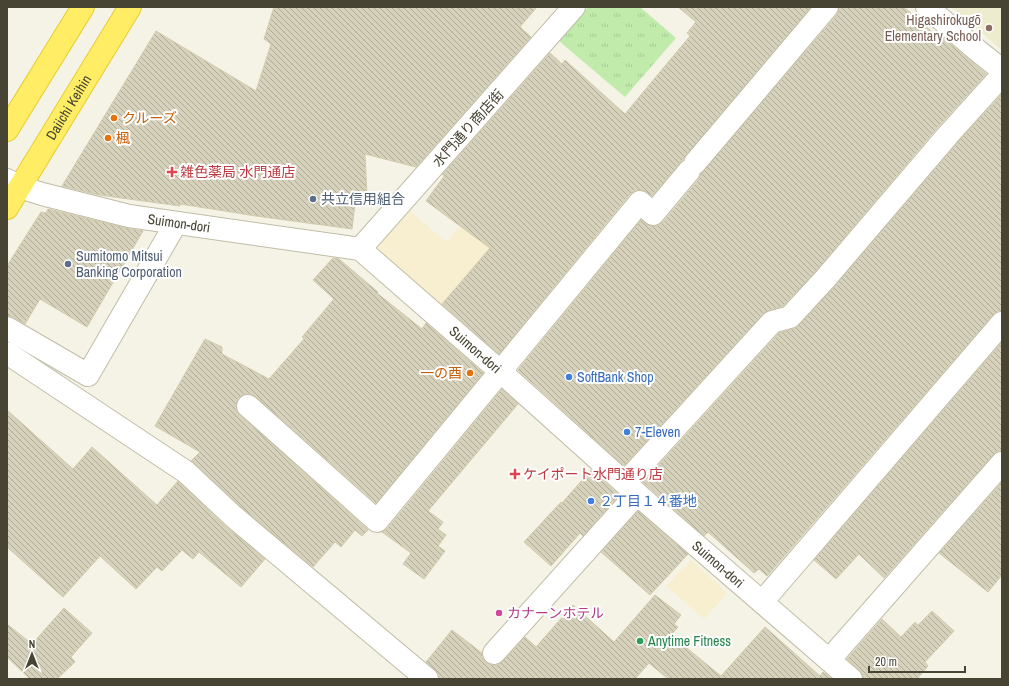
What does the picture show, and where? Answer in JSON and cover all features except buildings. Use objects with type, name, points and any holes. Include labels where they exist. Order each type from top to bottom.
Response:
[{"type":"highway","points":[[7,130],[83,7]]},
{"type":"highway","name":"Daiichi Keihin","points":[[7,208],[13,184],[130,7]]},
{"type":"street","name":"水門通り商店街","points":[[360,249],[574,7]]},
{"type":"street","points":[[248,406],[377,521],[640,202],[653,214],[827,7]]},
{"type":"street","points":[[928,7],[1002,70]]},
{"type":"street","points":[[494,652],[772,322],[790,316],[820,284],[948,135],[1002,75]]},
{"type":"street","name":"Suimon-dori","points":[[13,184],[87,207],[129,216],[360,249],[631,488],[851,679]]},
{"type":"street","points":[[7,328],[88,375],[176,223]]},
{"type":"street","points":[[762,602],[1002,323]]},
{"type":"street","points":[[7,353],[186,472],[234,516],[427,679]]},
{"type":"street","points":[[829,660],[1002,463]]},
{"type":"shaded area","name":"Higashirokugō Elementary School","points":[[951,7],[1002,7],[1002,50]]},
{"type":"shaded area","points":[[409,210],[446,242],[467,218],[495,242],[440,306],[374,251]]},
{"type":"shaded area","points":[[691,560],[727,593],[704,619],[666,586]]},
{"type":"green space","points":[[588,7],[640,7],[676,38],[625,97],[559,41]]},
{"type":"place","name":"Higashirokugō Elementary School","points":[[989,28]]},
{"type":"place","name":"クルーズ","points":[[114,118]]},
{"type":"place","name":"楓","points":[[108,138]]},
{"type":"place","name":"雑色薬局 水門通店","points":[[172,172]]},
{"type":"place","name":"共立信用組合","points":[[313,199]]},
{"type":"place","name":"Sumitomo Mitsui Banking Corporation","points":[[68,264]]},
{"type":"place","name":"一の酉","points":[[470,373]]},
{"type":"place","name":"SoftBank Shop","points":[[569,377]]},
{"type":"place","name":"7-Eleven","points":[[627,432]]},
{"type":"place","name":"ケイポート水門通り店","points":[[515,474]]},
{"type":"place","name":"２丁目１４番地","points":[[591,501]]},
{"type":"place","name":"カナーンホテル","points":[[499,613]]},
{"type":"place","name":"Anytime Fitness","points":[[640,641]]}]
